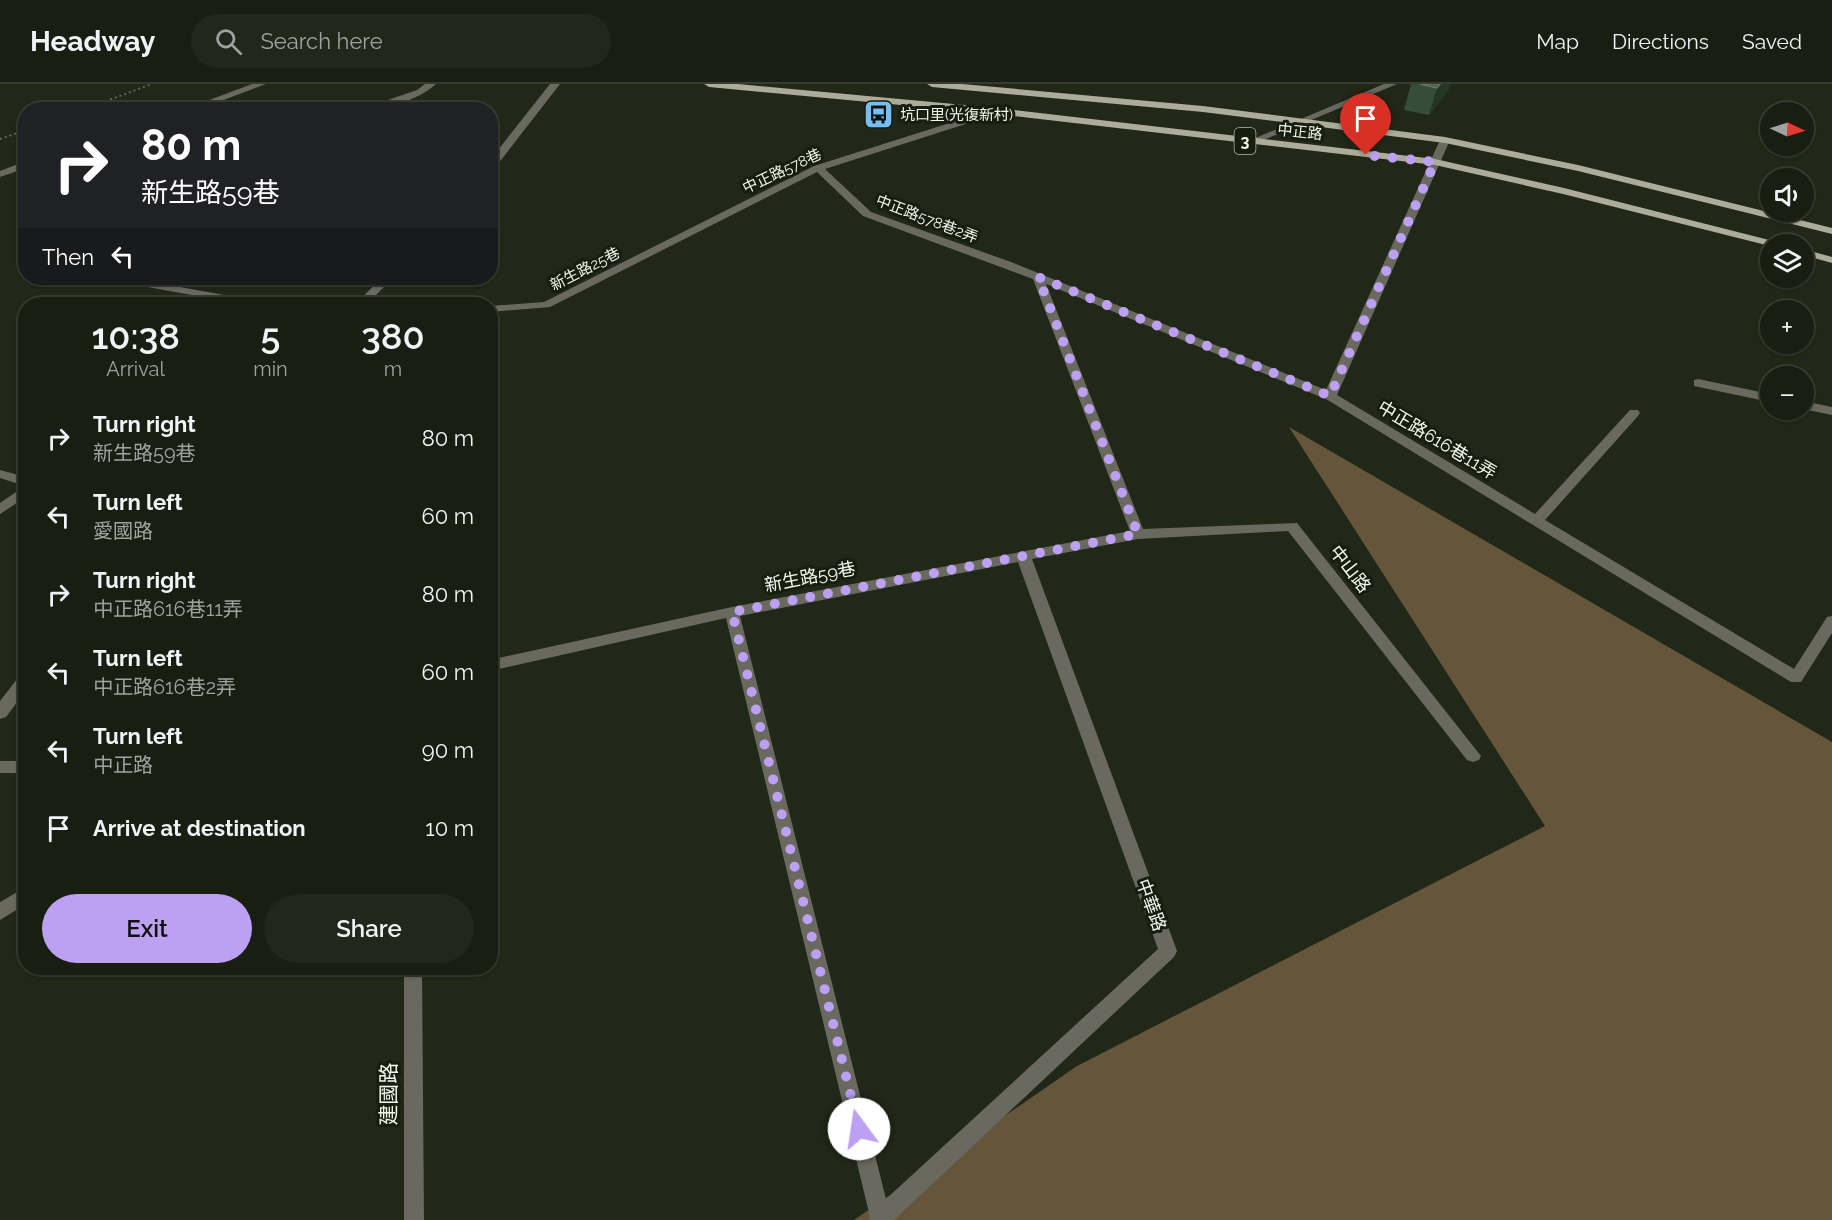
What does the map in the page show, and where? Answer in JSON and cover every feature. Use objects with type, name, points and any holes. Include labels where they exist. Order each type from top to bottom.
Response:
[{"type":"main road","name":"中正路","points":[[708,84],[997,111],[1435,162],[1564,191],[1760,241]]},
{"type":"main road","name":"中正路","points":[[932,84],[1192,108],[1444,140],[1578,168],[1832,231]]},
{"type":"main road","points":[[1814,255],[1832,260]]},
{"type":"street","points":[[210,102],[261,84]]},
{"type":"street","points":[[388,102],[420,92],[431,84]]},
{"type":"street","points":[[498,157],[555,84]]},
{"type":"street","points":[[1251,142],[1392,84]]},
{"type":"street","name":"中正路578巷","points":[[655,250],[818,168],[997,111]]},
{"type":"street","points":[[1330,396],[1444,140]]},
{"type":"street","points":[[0,174],[18,167]]},
{"type":"street","name":"中正路578巷2弄","points":[[818,168],[867,214],[1038,277]]},
{"type":"street","name":"新生路25巷","points":[[498,309],[546,306],[655,250]]},
{"type":"street","points":[[1038,277],[1138,534]]},
{"type":"street","name":"中正路616巷11弄","points":[[1038,277],[1330,396],[1796,678],[1832,621]]},
{"type":"street","points":[[153,285],[219,297]]},
{"type":"street","points":[[368,297],[380,285]]},
{"type":"street","points":[[1698,383],[1760,396]]},
{"type":"street","points":[[1814,407],[1832,411]]},
{"type":"street","points":[[1536,521],[1634,413]]},
{"type":"street","points":[[0,474],[18,480]]},
{"type":"street","points":[[0,510],[18,496]]},
{"type":"street","name":"中山路","points":[[1138,534],[1292,526],[1473,756]]},
{"type":"street","name":"新生路59巷","points":[[498,664],[732,612],[1138,534]]},
{"type":"street","name":"中華路","points":[[880,1219],[1168,951],[1023,555]]},
{"type":"street","points":[[732,612],[880,1219]]},
{"type":"street","points":[[0,713],[18,689]]},
{"type":"street","points":[[0,767],[18,767]]},
{"type":"street","points":[[0,912],[18,900]]},
{"type":"street","name":"建國路","points":[[412,975],[414,1220]]},
{"type":"path","points":[[104,102],[152,84]]},
{"type":"path","points":[[0,139],[18,133]]},
{"type":"shaded area","points":[[1289,427],[1832,742],[1832,1220],[854,1220],[1077,1066],[1545,826]]},
{"type":"building","points":[[1420,84],[1440,84],[1437,88]]},
{"type":"place","name":"坑口里(光復新村)","points":[[879,115]]},
{"type":"route","points":[[859,1129],[732,612],[1138,534],[1038,277],[1330,396],[1435,162],[1366,155]]}]
